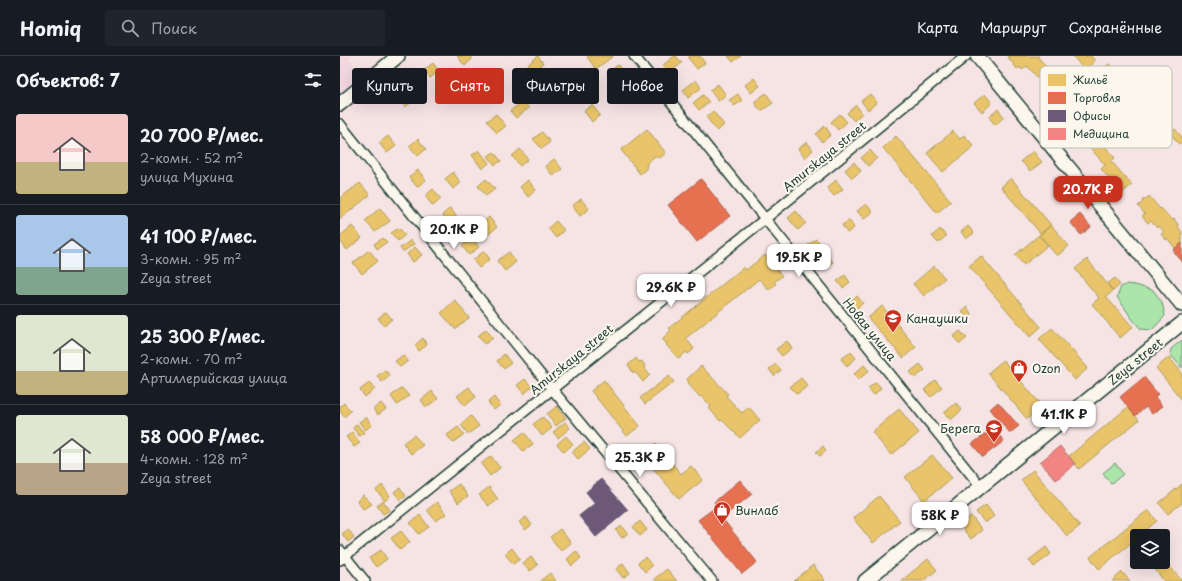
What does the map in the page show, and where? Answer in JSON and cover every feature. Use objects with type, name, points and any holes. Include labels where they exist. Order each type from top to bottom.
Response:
[{"type":"street","points":[[340,104],[398,56]]},
{"type":"street","name":"Новая улица","points":[[634,56],[981,487]]},
{"type":"street","name":"Amurskaya street","points":[[342,555],[765,219],[966,56]]},
{"type":"street","points":[[977,56],[1040,133]]},
{"type":"street","points":[[340,124],[552,389],[712,581]]},
{"type":"street","points":[[1053,148],[1182,305]]},
{"type":"street","name":"Zeya street","points":[[865,581],[1182,323]]},
{"type":"street","points":[[342,555],[365,581]]},
{"type":"shaded area","points":[[340,56],[353,56],[349,59],[356,68],[352,68],[352,83],[340,93]]},
{"type":"green space","points":[[1127,284],[1153,290],[1162,302],[1165,316],[1152,330],[1141,329],[1117,297],[1121,287]]},
{"type":"green space","points":[[1182,340],[1182,368],[1170,354],[1171,349]]},
{"type":"green space","points":[[1115,463],[1123,474],[1111,484],[1103,473]]},
{"type":"building: Жильё","points":[[457,56],[470,56],[472,59],[465,66]]},
{"type":"building: Жильё","points":[[538,56],[543,63],[537,68],[529,68],[527,65]]},
{"type":"building: Жильё","points":[[613,56],[597,68],[595,68],[587,57]]},
{"type":"building: Жильё","points":[[674,56],[676,56],[682,63],[676,68],[665,68],[663,65]]},
{"type":"building: Жильё","points":[[690,56],[700,56],[705,63],[697,69],[688,58]]},
{"type":"building: Жильё","points":[[728,56],[741,56],[733,62]]},
{"type":"building: Жильё","points":[[1007,56],[1039,56],[1038,57],[1046,66],[1040,66],[1040,80],[1027,66],[1022,70],[1020,67],[1017,69]]},
{"type":"building: Жильё","points":[[1073,56],[1091,56],[1095,61],[1089,66],[1081,66]]},
{"type":"building: Жильё","points":[[433,63],[437,68],[435,68],[435,74],[430,78],[427,74],[427,68]]},
{"type":"building: Жильё","points":[[754,78],[760,86],[751,93],[745,85]]},
{"type":"building: Жильё","points":[[696,80],[701,88],[688,98],[683,90]]},
{"type":"building: Жильё","points":[[718,84],[726,95],[718,101],[710,90]]},
{"type":"building: Жильё","points":[[766,93],[773,103],[761,111],[754,102]]},
{"type":"building: Жильё","points":[[738,94],[742,101],[734,106],[729,100]]},
{"type":"building: Жильё","points":[[870,94],[877,102],[868,110],[861,101]]},
{"type":"building: Жильё","points":[[985,94],[992,103],[982,112],[974,103]]},
{"type":"building: Жильё","points":[[703,95],[709,102],[699,110],[693,103]]},
{"type":"building: Жильё","points":[[519,104],[526,104],[529,108],[516,118],[510,111]]},
{"type":"building: Жильё","points":[[592,105],[600,115],[592,122],[584,111]]},
{"type":"building: Жильё","points":[[856,105],[862,113],[854,121],[847,113]]},
{"type":"building: Жильё","points":[[998,109],[1004,117],[995,125],[989,117]]},
{"type":"building: Жильё","points":[[713,111],[724,125],[717,131],[706,117]]},
{"type":"building: Жильё","points":[[496,114],[506,126],[497,133],[487,121]]},
{"type":"building: Жильё","points":[[840,114],[847,122],[838,130],[831,122]]},
{"type":"building: Жильё","points":[[825,126],[831,135],[822,142],[816,134]]},
{"type":"building: Жильё","points":[[647,129],[666,153],[660,158],[655,156],[647,163],[646,169],[640,174],[621,150]]},
{"type":"building: Жильё","points":[[1175,129],[1182,137],[1182,142],[1179,144],[1172,135],[1172,131]]},
{"type":"building: Жильё","points":[[953,131],[960,139],[964,135],[974,146],[943,172],[927,153]]},
{"type":"building: Жильё","points":[[542,132],[550,142],[542,149],[533,139]]},
{"type":"building: Жильё","points":[[388,136],[396,146],[387,153],[379,143]]},
{"type":"building: Жильё","points":[[896,136],[951,201],[937,213],[883,148]]},
{"type":"building: Жильё","points":[[418,139],[426,149],[418,156],[409,146]]},
{"type":"building: Жильё","points":[[807,142],[813,150],[805,158],[798,149]]},
{"type":"building: Жильё","points":[[1090,148],[1107,148],[1115,158],[1111,161],[1132,185],[1122,193],[1101,169],[1105,165]]},
{"type":"building: Жильё","points":[[520,149],[528,159],[520,166],[512,156]]},
{"type":"building: Жильё","points":[[479,150],[489,163],[482,169],[472,155]]},
{"type":"building: Жильё","points":[[870,150],[877,158],[868,166],[861,158]]},
{"type":"building: Жильё","points":[[1033,151],[1042,162],[1030,171],[1021,161]]},
{"type":"building: Жильё","points":[[494,152],[501,161],[495,165],[488,156]]},
{"type":"building: Жильё","points":[[554,159],[562,169],[553,176],[545,166]]},
{"type":"building: Жильё","points":[[854,162],[861,171],[852,178],[845,170]]},
{"type":"building: Жильё","points":[[418,170],[426,180],[417,187],[409,177]]},
{"type":"building: Жильё","points":[[453,172],[461,183],[453,189],[445,179]]},
{"type":"building: Жильё","points":[[1011,178],[1051,225],[1041,234],[1001,187]]},
{"type":"building: Жильё","points":[[486,179],[495,189],[486,196],[478,186]]},
{"type":"building: Жильё","points":[[528,180],[536,190],[528,197],[520,187]]},
{"type":"building: Жильё","points":[[836,180],[843,189],[834,196],[827,188]]},
{"type":"building: Жильё","points":[[360,183],[370,195],[340,219],[340,198]]},
{"type":"building: Жильё","points":[[433,189],[441,199],[433,206],[425,196]]},
{"type":"building: Жильё","points":[[1149,196],[1160,209],[1161,208],[1172,220],[1174,219],[1179,226],[1178,227],[1182,232],[1182,244],[1175,248],[1167,238],[1166,240],[1161,234],[1164,232],[1159,226],[1157,228],[1151,221],[1148,223],[1142,216],[1145,214],[1138,206],[1142,203],[1143,199],[1146,199]]},
{"type":"building: Жильё","points":[[581,199],[589,209],[580,216],[572,206]]},
{"type":"building: Жильё","points":[[866,204],[873,212],[864,219],[857,211]]},
{"type":"building: Жильё","points":[[380,208],[390,221],[375,232],[365,221]]},
{"type":"building: Жильё","points":[[450,208],[458,218],[450,225],[442,215]]},
{"type":"building: Жильё","points":[[796,211],[806,223],[798,230],[788,218]]},
{"type":"building: Жильё","points":[[489,217],[497,227],[489,234],[481,224]]},
{"type":"building: Жильё","points":[[849,220],[854,228],[847,233],[842,225]]},
{"type":"building: Жильё","points":[[556,221],[564,230],[556,238],[548,228]]},
{"type":"building: Жильё","points":[[1051,225],[1069,246],[1057,256],[1039,235]]},
{"type":"building: Жильё","points":[[352,226],[362,238],[347,250],[340,241],[340,236]]},
{"type":"building: Жильё","points":[[968,226],[974,233],[966,239],[961,232]]},
{"type":"building: Жильё","points":[[399,228],[405,235],[398,241],[391,233]]},
{"type":"building: Жильё","points":[[940,229],[946,236],[938,243],[932,236]]},
{"type":"building: Жильё","points":[[1039,235],[1048,245],[1024,265],[1015,255]]},
{"type":"building: Жильё","points":[[383,238],[387,242],[377,249],[374,244]]},
{"type":"building: Жильё","points":[[472,238],[479,247],[469,255],[462,246]]},
{"type":"building: Жильё","points":[[816,239],[822,246],[814,252],[808,245]]},
{"type":"building: Жильё","points":[[411,240],[414,244],[403,252],[400,248]]},
{"type":"building: Жильё","points":[[415,247],[422,255],[413,262],[407,254]]},
{"type":"building: Жильё","points":[[369,250],[378,261],[362,274],[353,263]]},
{"type":"building: Жильё","points":[[484,251],[490,259],[479,268],[473,260]]},
{"type":"building: Жильё","points":[[509,252],[516,262],[505,271],[497,261]]},
{"type":"building: Жильё","points":[[765,255],[782,276],[774,282],[776,284],[769,290],[759,279],[686,338],[694,349],[688,354],[686,352],[679,359],[662,339],[671,330],[669,328],[744,267],[746,270]]},
{"type":"building: Жильё","points":[[827,255],[833,262],[825,268],[820,261]]},
{"type":"building: Жильё","points":[[981,256],[1041,327],[1030,337],[969,266]]},
{"type":"building: Жильё","points":[[1087,259],[1113,291],[1106,297],[1133,327],[1120,338],[1092,304],[1099,298],[1075,269]]},
{"type":"building: Жильё","points":[[934,266],[945,278],[924,296],[913,284]]},
{"type":"building: Жильё","points":[[845,275],[850,282],[843,288],[837,281]]},
{"type":"building: Жильё","points":[[1115,278],[1120,285],[1113,291],[1107,284]]},
{"type":"building: Жильё","points":[[857,296],[863,303],[857,308],[850,301]]},
{"type":"building: Жильё","points":[[455,300],[469,318],[455,329],[441,313]]},
{"type":"building: Жильё","points":[[882,306],[916,347],[903,358],[868,318]]},
{"type":"building: Жильё","points":[[967,307],[972,315],[967,318],[962,311]]},
{"type":"building: Жильё","points":[[386,312],[392,319],[384,326],[378,318]]},
{"type":"building: Жильё","points":[[1052,328],[1088,368],[1075,380],[1039,339]]},
{"type":"building: Жильё","points":[[486,329],[493,338],[485,344],[478,336]]},
{"type":"building: Жильё","points":[[960,331],[967,338],[960,344],[953,337]]},
{"type":"building: Жильё","points":[[423,338],[427,345],[419,351],[415,345]]},
{"type":"building: Жильё","points":[[787,341],[792,348],[782,356],[776,349]]},
{"type":"building: Жильё","points":[[851,352],[856,358],[847,366],[841,359]]},
{"type":"building: Жильё","points":[[504,354],[511,363],[504,369],[497,361]]},
{"type":"building: Жильё","points":[[403,355],[408,361],[400,367],[395,361]]},
{"type":"building: Жильё","points":[[1169,357],[1182,373],[1182,400],[1156,368]]},
{"type":"building: Жильё","points":[[636,358],[639,362],[642,361],[645,365],[644,368],[650,375],[643,382],[636,373],[632,372],[628,365]]},
{"type":"building: Жильё","points":[[1003,360],[1042,406],[1027,419],[988,373]]},
{"type":"building: Жильё","points":[[776,364],[781,370],[774,376],[769,369]]},
{"type":"building: Жильё","points":[[920,364],[925,370],[915,378],[910,372]]},
{"type":"building: Жильё","points":[[864,365],[869,371],[858,380],[854,374]]},
{"type":"building: Жильё","points":[[701,366],[728,394],[726,396],[742,413],[749,407],[760,420],[740,438],[722,420],[720,421],[709,408],[711,406],[688,384],[687,379]]},
{"type":"building: Жильё","points":[[385,370],[390,376],[382,382],[377,376]]},
{"type":"building: Жильё","points":[[669,376],[674,382],[645,404],[640,398]]},
{"type":"building: Жильё","points":[[801,378],[808,386],[797,394],[790,387]]},
{"type":"building: Жильё","points":[[525,379],[532,387],[524,394],[517,385]]},
{"type":"building: Жильё","points":[[604,380],[640,426],[627,436],[591,391]]},
{"type":"building: Жильё","points":[[935,380],[942,387],[931,397],[924,390]]},
{"type":"building: Жильё","points":[[876,382],[881,388],[874,395],[868,388]]},
{"type":"building: Жильё","points":[[369,383],[375,389],[365,397],[360,390]]},
{"type":"building: Жильё","points":[[469,387],[476,397],[465,406],[457,396]]},
{"type":"building: Жильё","points":[[402,388],[409,396],[397,405],[391,396]]},
{"type":"building: Жильё","points":[[432,391],[438,399],[426,407],[421,400]]},
{"type":"building: Жильё","points":[[494,397],[500,405],[494,410],[488,402]]},
{"type":"building: Жильё","points":[[344,403],[351,411],[344,417],[340,411],[340,406]]},
{"type":"building: Жильё","points":[[381,403],[386,409],[378,415],[373,409]]},
{"type":"building: Жильё","points":[[956,403],[962,410],[951,420],[944,413]]},
{"type":"building: Жильё","points":[[557,406],[566,418],[556,426],[547,414]]},
{"type":"building: Жильё","points":[[1128,407],[1139,420],[1079,469],[1069,456]]},
{"type":"building: Жильё","points":[[899,409],[919,433],[891,455],[872,432]]},
{"type":"building: Жильё","points":[[471,416],[479,426],[468,434],[461,425]]},
{"type":"building: Жильё","points":[[366,417],[372,425],[365,430],[359,422]]},
{"type":"building: Жильё","points":[[543,417],[552,428],[542,436],[533,424]]},
{"type":"building: Жильё","points":[[565,422],[570,428],[558,438],[553,432]]},
{"type":"building: Жильё","points":[[357,424],[364,433],[359,436],[353,428]]},
{"type":"building: Жильё","points":[[458,427],[464,434],[453,443],[447,435]]},
{"type":"building: Жильё","points":[[352,432],[360,443],[354,447],[346,437]]},
{"type":"building: Жильё","points":[[524,432],[533,444],[523,451],[514,440]]},
{"type":"building: Жильё","points":[[414,435],[423,445],[411,454],[403,443]]},
{"type":"building: Жильё","points":[[566,436],[573,444],[564,452],[557,444]]},
{"type":"building: Жильё","points":[[584,442],[590,449],[578,459],[572,452]]},
{"type":"building: Жильё","points":[[656,443],[681,474],[691,466],[703,480],[679,499],[642,455]]},
{"type":"building: Жильё","points":[[823,446],[826,451],[820,456],[816,452]]},
{"type":"building: Жильё","points":[[932,455],[952,478],[924,501],[905,477]]},
{"type":"building: Жильё","points":[[491,456],[500,468],[490,476],[481,464]]},
{"type":"building: Жильё","points":[[1033,470],[1080,526],[1067,536],[1021,480]]},
{"type":"building: Жильё","points":[[459,484],[468,496],[458,503],[449,491]]},
{"type":"building: Жильё","points":[[1182,484],[1182,503],[1168,514],[1159,503]]},
{"type":"building: Жильё","points":[[382,485],[390,496],[385,501],[376,490]]},
{"type":"building: Жильё","points":[[400,487],[406,496],[400,500],[394,492]]},
{"type":"building: Жильё","points":[[489,487],[498,499],[488,506],[479,495]]},
{"type":"building: Жильё","points":[[363,495],[372,504],[363,509],[357,501]]},
{"type":"building: Жильё","points":[[879,496],[900,521],[873,543],[853,518]]},
{"type":"building: Жильё","points":[[383,501],[390,510],[383,514],[377,506]]},
{"type":"building: Жильё","points":[[437,502],[446,514],[436,521],[427,510]]},
{"type":"building: Жильё","points":[[986,505],[994,516],[985,523],[976,512]]},
{"type":"building: Жильё","points":[[1148,510],[1157,521],[1147,529],[1130,529],[1130,544],[1099,569],[1090,557]]},
{"type":"building: Жильё","points":[[420,515],[429,527],[419,534],[410,523]]},
{"type":"building: Жильё","points":[[971,516],[982,530],[971,539],[960,526]]},
{"type":"building: Жильё","points":[[526,517],[532,525],[525,530],[519,522]]},
{"type":"building: Жильё","points":[[640,521],[647,530],[640,536],[633,527]]},
{"type":"building: Жильё","points":[[622,526],[628,533],[622,538],[616,530]]},
{"type":"building: Жильё","points":[[348,529],[354,537],[348,542],[342,534]]},
{"type":"building: Жильё","points":[[560,529],[571,543],[561,551],[550,537]]},
{"type":"building: Жильё","points":[[401,531],[410,542],[400,550],[391,538]]},
{"type":"building: Жильё","points":[[1046,547],[1051,554],[1034,567],[1029,560]]},
{"type":"building: Жильё","points":[[512,548],[520,559],[513,564],[505,554]]},
{"type":"building: Жильё","points":[[381,550],[387,559],[376,567],[369,558]]},
{"type":"building: Жильё","points":[[576,551],[581,558],[572,566],[567,559]]},
{"type":"building: Жильё","points":[[531,557],[538,565],[530,571],[523,563]]},
{"type":"building: Жильё","points":[[645,557],[652,566],[645,572],[638,563]]},
{"type":"building: Жильё","points":[[928,559],[937,570],[923,581],[901,581]]},
{"type":"building: Жильё","points":[[623,563],[630,573],[623,578],[616,569]]},
{"type":"building: Жильё","points":[[813,565],[825,580],[824,581],[794,581]]},
{"type":"building: Жильё","points":[[1170,566],[1182,581],[1164,581],[1155,569],[1170,569]]},
{"type":"building: Жильё","points":[[667,569],[677,581],[656,581],[654,579]]},
{"type":"building: Жильё","points":[[1122,572],[1130,581],[1112,581]]},
{"type":"building: Жильё","points":[[550,573],[556,581],[541,581],[541,580]]},
{"type":"building: Торговля","points":[[701,179],[730,216],[697,242],[668,205]]},
{"type":"building: Торговля","points":[[1080,214],[1091,227],[1081,235],[1070,222]]},
{"type":"building: Торговля","points":[[1182,243],[1182,262],[1173,250]]},
{"type":"building: Торговля","points":[[1144,377],[1158,394],[1155,397],[1162,406],[1152,414],[1146,407],[1135,416],[1120,397]]},
{"type":"building: Торговля","points":[[998,402],[1019,426],[1010,433],[990,409]]},
{"type":"building: Торговля","points":[[993,428],[1004,441],[983,457],[972,444]]},
{"type":"building: Торговля","points":[[740,480],[752,494],[722,518],[757,562],[742,574],[698,520],[717,506],[714,502]]},
{"type":"building: Офисы","points":[[601,479],[628,510],[596,537],[579,516],[595,503],[586,492]]},
{"type":"building: Медицина","points":[[1060,446],[1075,464],[1056,480],[1040,462]]},
{"type":"place","name":"Канаушки","points":[[893,333]]},
{"type":"place","name":"Ozon","points":[[1019,383]]},
{"type":"place","name":"Берега","points":[[994,443]]},
{"type":"place","name":"Винлаб","points":[[722,525]]}]
